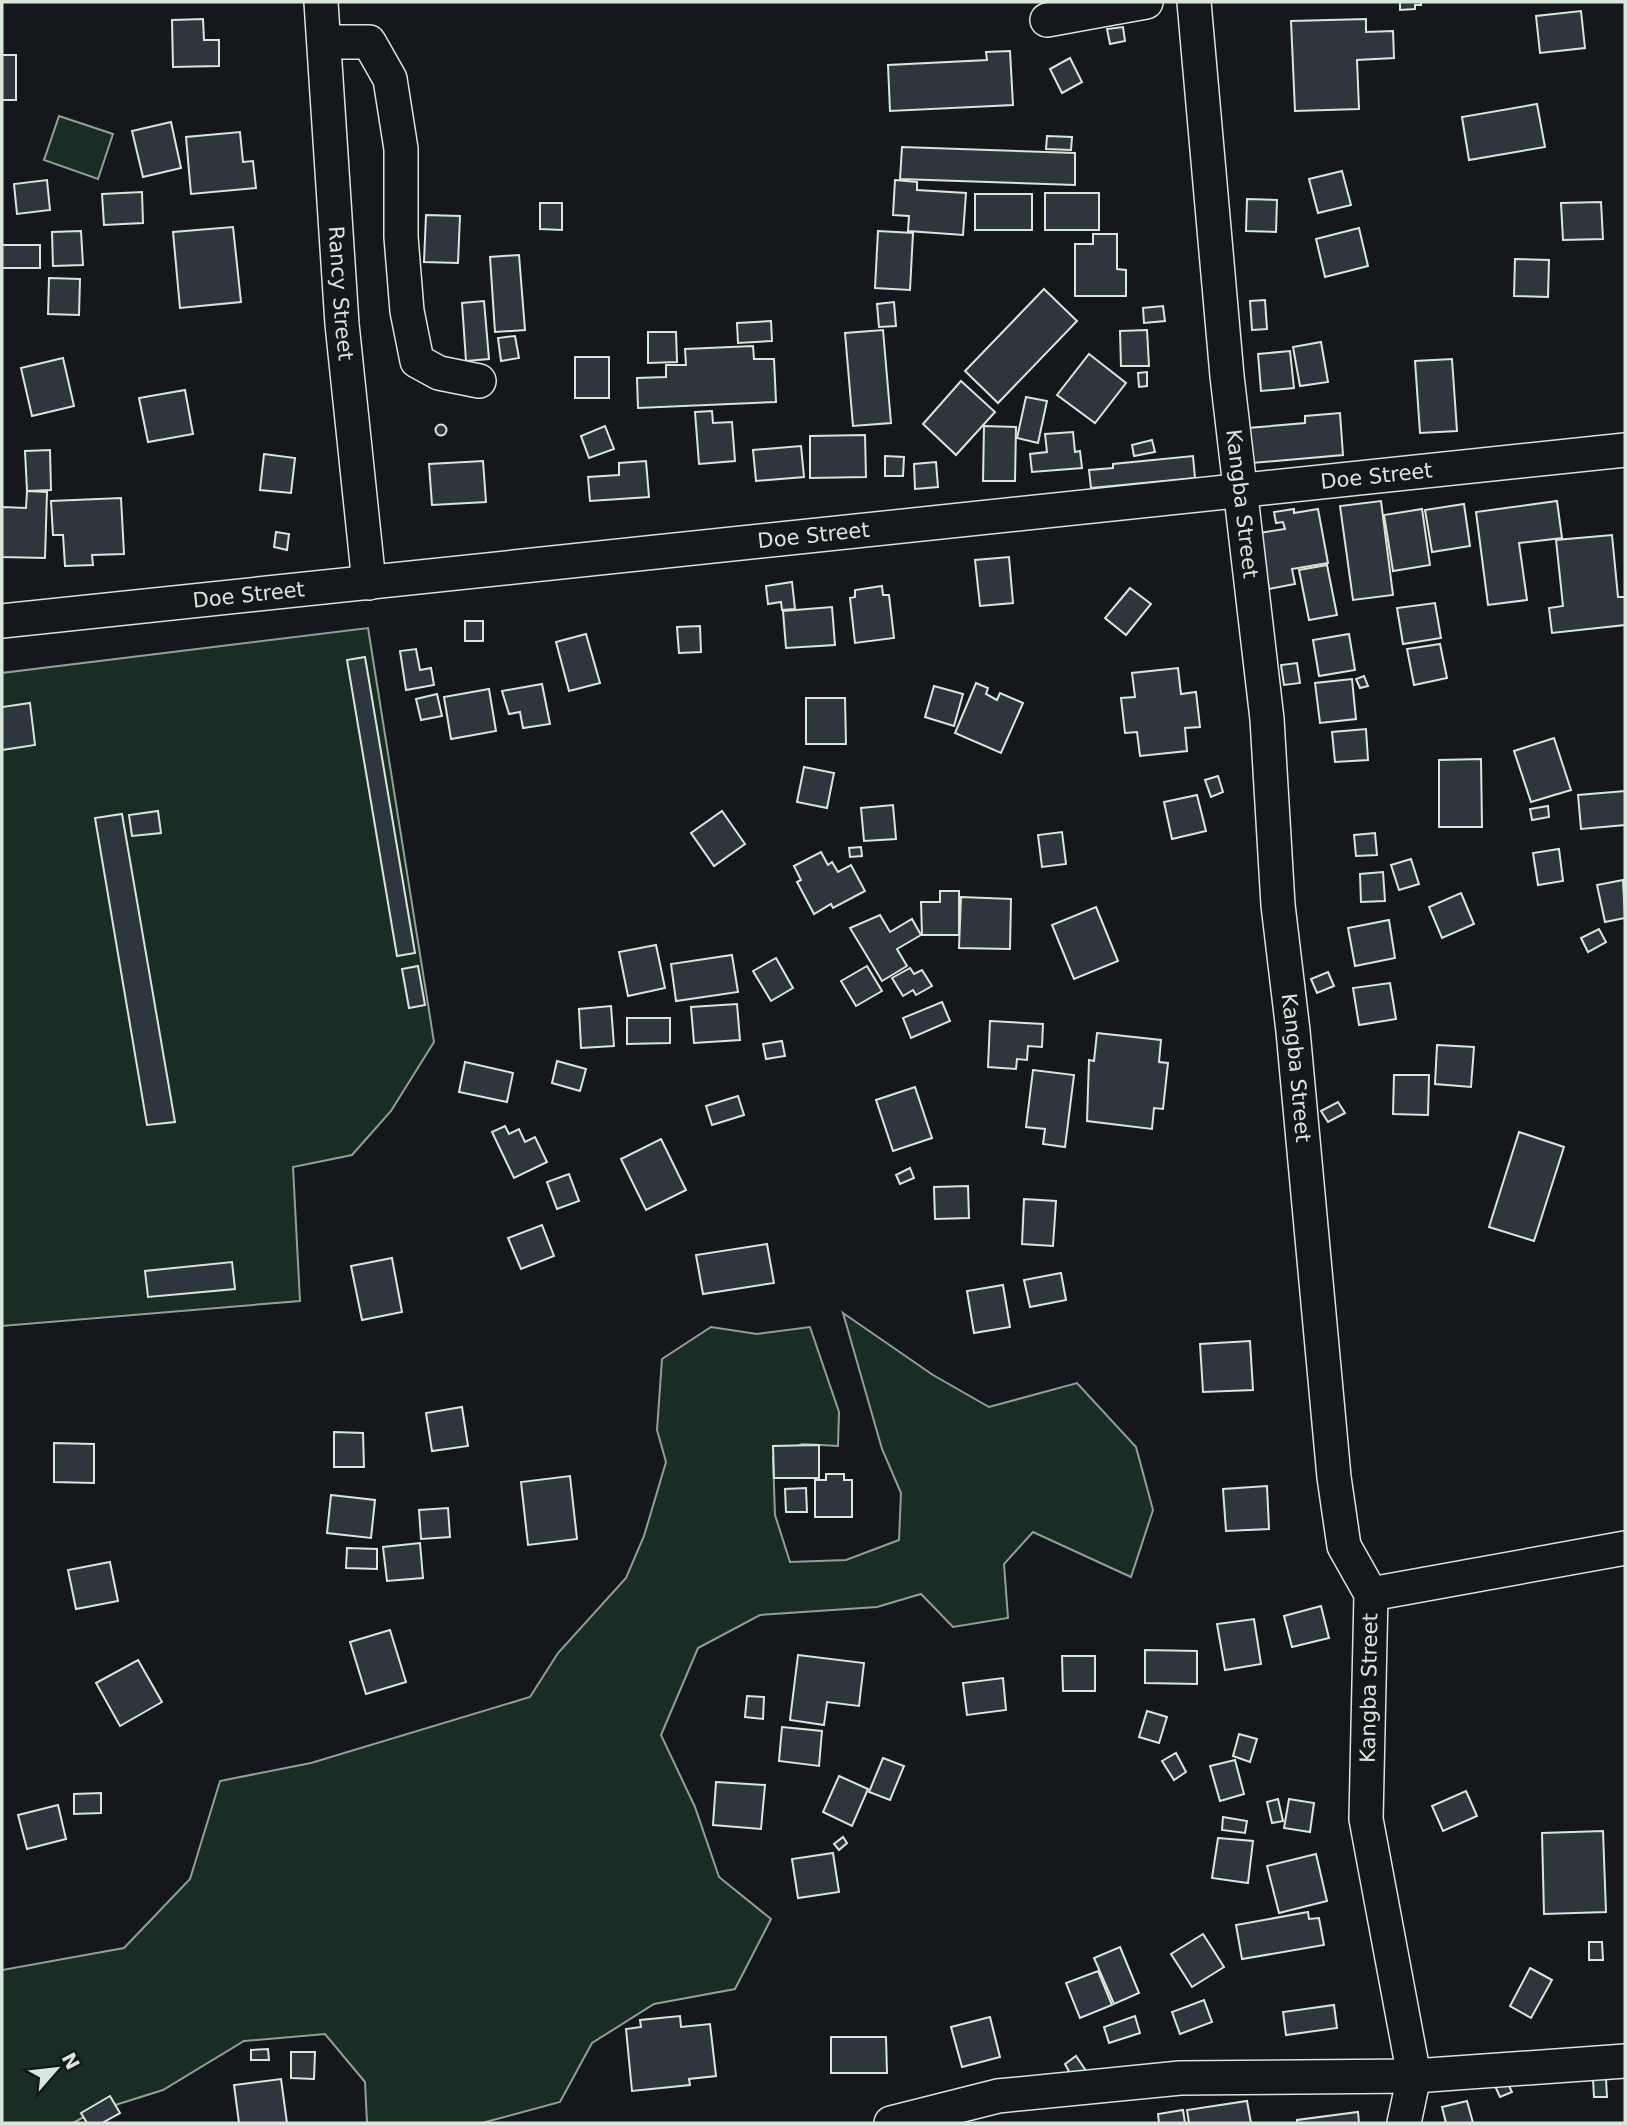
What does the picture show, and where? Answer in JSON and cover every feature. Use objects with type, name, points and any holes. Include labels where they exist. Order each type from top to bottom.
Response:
[{"type":"street","name":"Rancy Street","points":[[321,2],[342,324],[369,583]]},
{"type":"street","points":[[1047,20],[1146,2]]},
{"type":"street","name":"Kangba Street","points":[[1194,2],[1227,376],[1267,719],[1278,905],[1293,1031],[1334,1477],[1344,1546],[1371,1594],[1366,1819],[1414,2076],[1404,2123]]},
{"type":"street","points":[[325,42],[369,42],[390,79],[401,149],[401,237],[407,311],[417,361],[439,373],[479,381]]},
{"type":"street","name":"Doe Street","points":[[2,621],[1625,450]]},
{"type":"street","points":[[1371,1594],[1625,1548]]},
{"type":"street","points":[[891,2123],[998,2095],[1180,2078],[1414,2076],[1625,2061]]},
{"type":"green space","points":[[59,116],[113,134],[98,179],[44,160]]},
{"type":"green space","points":[[368,628],[434,1042],[391,1111],[352,1155],[293,1167],[300,1301],[2,1326],[2,673]]},
{"type":"green space","points":[[843,1313],[933,1375],[989,1407],[1077,1383],[1136,1447],[1153,1510],[1131,1577],[1033,1532],[1004,1564],[1008,1618],[953,1627],[921,1594],[877,1607],[760,1615],[698,1648],[661,1735],[695,1807],[719,1877],[771,1919],[735,1989],[654,2004],[592,2043],[560,2102],[482,2123],[367,2123],[365,2082],[325,2034],[244,2041],[163,2090],[93,2112],[73,2123],[2,2123],[2,1970],[124,1948],[190,1879],[220,1781],[311,1763],[530,1697],[558,1653],[626,1578],[644,1536],[666,1462],[657,1430],[662,1359],[711,1327],[757,1334],[810,1327],[839,1412],[838,1446],[802,1444],[773,1457],[775,1515],[790,1562],[846,1560],[899,1540],[901,1493],[882,1449]]},
{"type":"building","points":[[1400,2],[1421,2],[1421,5],[1415,5],[1415,9],[1400,10]]},
{"type":"building","points":[[1581,11],[1585,48],[1540,53],[1536,16]]},
{"type":"building","points":[[203,19],[204,40],[219,40],[219,66],[173,67],[172,20]]},
{"type":"building","points":[[1366,19],[1366,32],[1393,31],[1394,58],[1357,60],[1359,109],[1295,111],[1291,21]]},
{"type":"building","points":[[1123,27],[1125,41],[1110,44],[1107,29]]},
{"type":"building","points":[[1010,51],[1013,105],[890,111],[888,65],[987,60],[986,52]]},
{"type":"building","points":[[2,55],[16,55],[16,100],[2,100]]},
{"type":"building","points":[[1070,58],[1082,82],[1062,93],[1050,69]]},
{"type":"building","points":[[1537,104],[1545,147],[1469,160],[1462,117]]},
{"type":"building","points":[[171,122],[181,168],[143,177],[132,131]]},
{"type":"building","points":[[240,132],[243,162],[253,161],[256,188],[191,194],[186,137]]},
{"type":"building","points":[[1047,136],[1072,137],[1071,150],[1046,149]]},
{"type":"building","points":[[902,147],[1075,153],[1075,185],[900,179]]},
{"type":"building","points":[[1342,171],[1351,205],[1318,213],[1309,179]]},
{"type":"building","points":[[47,180],[50,210],[17,214],[14,184]]},
{"type":"building","points":[[895,180],[917,182],[917,190],[966,193],[963,235],[908,231],[909,216],[893,215]]},
{"type":"building","points":[[142,192],[143,223],[104,225],[102,194]]},
{"type":"building","points":[[1045,193],[1099,193],[1099,230],[1045,230]]},
{"type":"building","points":[[975,194],[1032,194],[1032,230],[975,230]]},
{"type":"building","points":[[1247,199],[1277,200],[1276,232],[1246,231]]},
{"type":"building","points":[[1601,202],[1603,239],[1563,240],[1561,203]]},
{"type":"building","points":[[540,203],[562,203],[562,230],[540,229]]},
{"type":"building","points":[[426,215],[460,216],[458,263],[424,262]]},
{"type":"building","points":[[233,227],[241,302],[180,308],[173,232]]},
{"type":"building","points":[[1359,228],[1368,266],[1325,277],[1316,239]]},
{"type":"building","points":[[81,231],[83,265],[53,266],[52,232]]},
{"type":"building","points":[[878,231],[913,233],[910,290],[875,288]]},
{"type":"building","points":[[1093,234],[1117,234],[1117,269],[1126,270],[1126,296],[1075,296],[1075,244],[1093,244]]},
{"type":"building","points":[[2,245],[40,245],[40,268],[2,268]]},
{"type":"building","points":[[519,255],[525,330],[495,332],[490,257]]},
{"type":"building","points":[[1515,259],[1549,260],[1548,297],[1514,296]]},
{"type":"building","points":[[49,278],[80,279],[79,315],[48,314]]},
{"type":"building","points":[[1044,289],[1077,321],[998,403],[965,371]]},
{"type":"building","points":[[1265,300],[1267,329],[1252,330],[1250,301]]},
{"type":"building","points":[[484,301],[489,359],[466,361],[462,303]]},
{"type":"building","points":[[894,302],[896,326],[879,327],[877,304]]},
{"type":"building","points":[[1163,306],[1165,321],[1144,323],[1143,308]]},
{"type":"building","points":[[771,321],[772,341],[738,343],[737,323]]},
{"type":"building","points":[[883,330],[891,423],[853,426],[845,333]]},
{"type":"building","points":[[1147,330],[1149,366],[1121,366],[1120,331]]},
{"type":"building","points":[[648,332],[676,332],[677,362],[648,363]]},
{"type":"building","points":[[515,336],[519,358],[501,361],[498,338]]},
{"type":"building","points":[[1321,342],[1328,382],[1300,386],[1293,347]]},
{"type":"building","points":[[753,346],[754,359],[774,359],[776,402],[638,408],[637,378],[666,377],[666,365],[686,365],[685,349]]},
{"type":"building","points":[[1290,351],[1294,388],[1261,391],[1258,354]]},
{"type":"building","points":[[1089,354],[1126,383],[1095,423],[1057,395]]},
{"type":"building","points":[[575,357],[609,357],[609,398],[575,398]]},
{"type":"building","points":[[63,358],[74,406],[32,416],[21,368]]},
{"type":"building","points":[[1452,359],[1457,431],[1420,433],[1415,361]]},
{"type":"building","points":[[1147,372],[1147,386],[1139,387],[1138,373]]},
{"type":"building","points":[[961,381],[995,412],[956,455],[923,424]]},
{"type":"building","points":[[185,390],[193,434],[148,442],[139,398]]},
{"type":"building","points":[[1026,397],[1047,401],[1038,443],[1017,438]]},
{"type":"building","points":[[712,411],[713,423],[732,422],[735,461],[699,464],[695,412]]},
{"type":"building","points":[[1340,413],[1343,455],[1252,463],[1248,428],[1305,423],[1305,416]]},
{"type":"building","points":[[441,424],[447,430],[441,436],[435,430]]},
{"type":"building","points":[[605,426],[614,449],[589,458],[581,436]]},
{"type":"building","points":[[984,426],[1016,427],[1015,481],[983,481]]},
{"type":"building","points":[[1073,432],[1075,452],[1080,451],[1082,468],[1032,472],[1030,454],[1047,452],[1045,434]]},
{"type":"building","points":[[865,435],[866,477],[810,478],[810,436]]},
{"type":"building","points":[[1152,440],[1155,452],[1134,456],[1132,445]]},
{"type":"building","points":[[801,446],[804,477],[756,481],[753,450]]},
{"type":"building","points":[[50,450],[51,490],[27,491],[25,451]]},
{"type":"building","points":[[264,454],[295,458],[291,493],[260,490]]},
{"type":"building","points":[[885,456],[904,457],[903,476],[885,476]]},
{"type":"building","points":[[1193,456],[1195,478],[1091,488],[1089,470],[1113,468],[1113,464]]},
{"type":"building","points":[[483,461],[486,502],[432,505],[429,464]]},
{"type":"building","points":[[646,461],[649,497],[590,501],[588,477],[619,475],[619,463]]},
{"type":"building","points":[[936,462],[938,487],[915,489],[914,464]]},
{"type":"building","points":[[27,491],[47,492],[45,558],[2,557],[2,507],[26,508]]},
{"type":"building","points":[[121,498],[124,554],[92,555],[93,565],[65,566],[63,535],[53,535],[51,501]]},
{"type":"building","points":[[1381,501],[1393,595],[1353,600],[1340,506]]},
{"type":"building","points":[[1557,501],[1562,538],[1519,543],[1527,600],[1488,605],[1476,512]]},
{"type":"building","points":[[1464,504],[1470,546],[1432,552],[1425,510]]},
{"type":"building","points":[[1294,509],[1294,513],[1318,509],[1328,563],[1292,569],[1295,584],[1269,589],[1259,533],[1285,529],[1283,522],[1276,523],[1274,512]]},
{"type":"building","points":[[1422,509],[1430,565],[1393,571],[1384,515]]},
{"type":"building","points":[[276,532],[289,534],[287,550],[274,547]]},
{"type":"building","points":[[1612,535],[1618,597],[1625,597],[1625,625],[1552,633],[1549,608],[1563,606],[1556,540]]},
{"type":"building","points":[[1009,557],[1013,603],[980,606],[975,560]]},
{"type":"building","points":[[1327,565],[1337,615],[1309,620],[1299,570]]},
{"type":"building","points":[[792,582],[795,609],[782,610],[781,602],[768,604],[766,586]]},
{"type":"building","points":[[882,586],[883,595],[889,595],[894,638],[855,643],[850,598],[855,597],[855,590]]},
{"type":"building","points":[[1130,588],[1151,604],[1126,635],[1105,618]]},
{"type":"building","points":[[1435,603],[1441,638],[1403,644],[1397,608]]},
{"type":"building","points":[[832,607],[835,645],[786,648],[783,611]]},
{"type":"building","points":[[465,621],[483,621],[483,641],[465,641]]},
{"type":"building","points":[[700,626],[701,652],[679,653],[677,627]]},
{"type":"building","points":[[586,634],[600,683],[569,691],[556,642]]},
{"type":"building","points":[[1349,634],[1355,670],[1319,676],[1313,640]]},
{"type":"building","points":[[1440,644],[1447,678],[1414,685],[1407,649]]},
{"type":"building","points":[[416,649],[420,670],[431,668],[434,685],[406,690],[400,651]]},
{"type":"building","points":[[365,657],[415,953],[397,956],[347,660]]},
{"type":"building","points":[[1297,663],[1300,683],[1284,685],[1281,665]]},
{"type":"building","points":[[1178,668],[1181,694],[1196,692],[1200,727],[1185,728],[1187,751],[1140,756],[1137,732],[1125,733],[1121,698],[1135,697],[1132,673]]},
{"type":"building","points":[[1364,676],[1368,686],[1360,688],[1356,679]]},
{"type":"building","points":[[1352,679],[1356,719],[1320,723],[1315,683]]},
{"type":"building","points":[[976,683],[988,688],[986,694],[997,700],[1000,693],[1023,703],[1001,753],[955,733]]},
{"type":"building","points":[[542,684],[550,724],[523,728],[520,712],[509,714],[502,691]]},
{"type":"building","points":[[934,686],[963,694],[954,726],[925,717]]},
{"type":"building","points":[[489,689],[496,731],[451,739],[444,697]]},
{"type":"building","points":[[437,694],[442,716],[421,720],[416,699]]},
{"type":"building","points":[[806,698],[845,698],[846,744],[806,744]]},
{"type":"building","points":[[30,703],[35,745],[2,750],[2,707]]},
{"type":"building","points":[[1366,729],[1368,760],[1335,762],[1332,732]]},
{"type":"building","points":[[1554,738],[1571,790],[1531,802],[1514,751]]},
{"type":"building","points":[[1481,759],[1482,827],[1439,827],[1439,760]]},
{"type":"building","points":[[804,767],[834,773],[827,808],[797,802]]},
{"type":"building","points":[[1218,776],[1223,792],[1211,797],[1205,780]]},
{"type":"building","points":[[1625,791],[1625,825],[1581,829],[1578,795]]},
{"type":"building","points":[[1197,795],[1206,831],[1172,839],[1164,802]]},
{"type":"building","points":[[893,805],[896,839],[864,841],[861,808]]},
{"type":"building","points":[[1548,806],[1549,817],[1532,820],[1530,809]]},
{"type":"building","points":[[158,811],[161,833],[132,836],[129,815]]},
{"type":"building","points":[[722,811],[745,844],[714,866],[691,833]]},
{"type":"building","points":[[122,814],[175,1122],[147,1125],[95,818]]},
{"type":"building","points":[[1062,832],[1066,864],[1042,867],[1038,835]]},
{"type":"building","points":[[1375,833],[1377,855],[1356,856],[1354,835]]},
{"type":"building","points":[[861,847],[862,856],[850,857],[849,848]]},
{"type":"building","points":[[1559,849],[1563,881],[1538,885],[1533,853]]},
{"type":"building","points":[[821,852],[828,865],[832,862],[838,872],[851,865],[865,891],[833,908],[831,904],[814,914],[797,882],[801,880],[794,866]]},
{"type":"building","points":[[1411,859],[1419,884],[1399,890],[1391,865]]},
{"type":"building","points":[[1383,872],[1385,901],[1361,902],[1360,874]]},
{"type":"building","points":[[1623,880],[1625,918],[1605,922],[1597,885]]},
{"type":"building","points":[[940,891],[959,891],[959,935],[922,935],[921,902],[940,902]]},
{"type":"building","points":[[1461,893],[1474,924],[1442,938],[1429,907]]},
{"type":"building","points":[[961,897],[1011,899],[1010,949],[959,948]]},
{"type":"building","points":[[1096,907],[1118,961],[1074,979],[1052,925]]},
{"type":"building","points":[[880,915],[890,932],[912,919],[921,935],[897,949],[907,966],[882,981],[850,928]]},
{"type":"building","points":[[1389,920],[1395,958],[1355,966],[1348,928]]},
{"type":"building","points":[[1599,929],[1606,942],[1588,952],[1581,938]]},
{"type":"building","points":[[656,945],[665,988],[628,996],[619,952]]},
{"type":"building","points":[[732,955],[738,992],[676,1001],[671,964]]},
{"type":"building","points":[[776,958],[793,988],[771,1001],[753,971]]},
{"type":"building","points":[[418,966],[425,1005],[409,1008],[402,969]]},
{"type":"building","points":[[867,966],[882,991],[856,1006],[841,981]]},
{"type":"building","points":[[910,968],[914,974],[922,970],[932,986],[916,995],[913,990],[903,996],[892,978]]},
{"type":"building","points":[[1328,972],[1334,986],[1317,993],[1311,979]]},
{"type":"building","points":[[1390,983],[1396,1019],[1359,1025],[1353,988]]},
{"type":"building","points":[[942,1002],[950,1021],[911,1038],[903,1018]]},
{"type":"building","points":[[737,1004],[740,1040],[694,1043],[691,1007]]},
{"type":"building","points":[[611,1006],[614,1046],[581,1048],[579,1009]]},
{"type":"building","points":[[627,1018],[670,1018],[670,1043],[627,1044]]},
{"type":"building","points":[[990,1021],[1043,1024],[1042,1047],[1028,1046],[1027,1060],[1017,1059],[1016,1069],[988,1067]]},
{"type":"building","points":[[1097,1033],[1161,1040],[1159,1062],[1168,1063],[1163,1109],[1154,1108],[1152,1129],[1087,1121],[1089,1060],[1094,1061]]},
{"type":"building","points":[[782,1041],[785,1056],[766,1059],[763,1044]]},
{"type":"building","points":[[1437,1045],[1474,1047],[1471,1087],[1435,1084]]},
{"type":"building","points":[[557,1061],[586,1069],[580,1091],[552,1083]]},
{"type":"building","points":[[465,1062],[513,1073],[507,1102],[459,1092]]},
{"type":"building","points":[[1033,1070],[1074,1075],[1065,1147],[1043,1144],[1045,1129],[1026,1127]]},
{"type":"building","points":[[1394,1075],[1429,1075],[1428,1115],[1393,1114]]},
{"type":"building","points":[[915,1087],[932,1138],[893,1151],[876,1100]]},
{"type":"building","points":[[738,1096],[744,1115],[712,1125],[706,1106]]},
{"type":"building","points":[[1338,1102],[1345,1113],[1328,1122],[1321,1111]]},
{"type":"building","points":[[505,1126],[509,1134],[519,1129],[525,1142],[535,1137],[547,1162],[514,1178],[492,1132]]},
{"type":"building","points":[[1519,1132],[1564,1147],[1534,1241],[1489,1227]]},
{"type":"building","points":[[661,1139],[686,1190],[646,1210],[621,1159]]},
{"type":"building","points":[[910,1168],[914,1178],[900,1184],[896,1175]]},
{"type":"building","points":[[569,1174],[579,1201],[557,1209],[547,1182]]},
{"type":"building","points":[[968,1186],[969,1218],[935,1219],[934,1187]]},
{"type":"building","points":[[1024,1199],[1056,1201],[1053,1246],[1022,1244]]},
{"type":"building","points":[[542,1225],[554,1256],[521,1269],[508,1238]]},
{"type":"building","points":[[767,1244],[774,1283],[703,1294],[696,1255]]},
{"type":"building","points":[[392,1258],[402,1312],[362,1320],[351,1266]]},
{"type":"building","points":[[232,1262],[235,1289],[148,1297],[145,1271]]},
{"type":"building","points":[[1061,1273],[1066,1300],[1030,1307],[1024,1280]]},
{"type":"building","points":[[1003,1285],[1010,1327],[974,1333],[967,1291]]},
{"type":"building","points":[[1250,1341],[1253,1390],[1203,1392],[1200,1344]]},
{"type":"building","points":[[462,1407],[468,1446],[432,1451],[426,1413]]},
{"type":"building","points":[[334,1432],[363,1433],[364,1467],[334,1467]]},
{"type":"building","points":[[54,1443],[94,1444],[94,1483],[54,1482]]},
{"type":"building","points":[[819,1445],[819,1478],[774,1478],[773,1446]]},
{"type":"building","points":[[826,1474],[844,1474],[844,1480],[852,1480],[852,1517],[815,1517],[815,1480],[826,1480]]},
{"type":"building","points":[[570,1476],[577,1539],[528,1545],[521,1482]]},
{"type":"building","points":[[1267,1486],[1269,1529],[1226,1531],[1223,1489]]},
{"type":"building","points":[[806,1488],[807,1512],[786,1512],[785,1489]]},
{"type":"building","points":[[331,1495],[375,1500],[371,1538],[327,1533]]},
{"type":"building","points":[[448,1508],[450,1537],[421,1539],[419,1510]]},
{"type":"building","points":[[420,1543],[423,1578],[387,1581],[383,1547]]},
{"type":"building","points":[[347,1548],[377,1549],[377,1569],[346,1568]]},
{"type":"building","points":[[110,1562],[118,1601],[76,1609],[68,1570]]},
{"type":"building","points":[[1321,1606],[1329,1638],[1292,1647],[1284,1616]]},
{"type":"building","points":[[1254,1619],[1261,1664],[1225,1670],[1217,1624]]},
{"type":"building","points":[[390,1630],[406,1682],[366,1694],[350,1642]]},
{"type":"building","points":[[1145,1650],[1197,1651],[1197,1684],[1145,1683]]},
{"type":"building","points":[[798,1655],[864,1663],[859,1706],[827,1702],[824,1725],[790,1720]]},
{"type":"building","points":[[1062,1656],[1095,1656],[1095,1691],[1063,1691]]},
{"type":"building","points":[[138,1660],[162,1702],[120,1726],[96,1683]]},
{"type":"building","points":[[1003,1678],[1006,1710],[967,1715],[963,1683]]},
{"type":"building","points":[[747,1696],[764,1697],[763,1719],[745,1717]]},
{"type":"building","points":[[1147,1711],[1167,1717],[1159,1743],[1139,1737]]},
{"type":"building","points":[[782,1727],[822,1731],[819,1766],[779,1761]]},
{"type":"building","points":[[1239,1734],[1257,1739],[1250,1762],[1233,1756]]},
{"type":"building","points":[[1176,1753],[1186,1772],[1174,1780],[1162,1761]]},
{"type":"building","points":[[883,1758],[904,1766],[890,1800],[869,1792]]},
{"type":"building","points":[[1235,1760],[1244,1794],[1220,1801],[1210,1766]]},
{"type":"building","points":[[839,1776],[868,1789],[852,1826],[823,1812]]},
{"type":"building","points":[[716,1782],[765,1785],[761,1829],[713,1825]]},
{"type":"building","points":[[1466,1791],[1477,1816],[1443,1831],[1432,1806]]},
{"type":"building","points":[[101,1793],[101,1813],[74,1814],[74,1794]]},
{"type":"building","points":[[1278,1799],[1283,1821],[1272,1823],[1267,1802]]},
{"type":"building","points":[[1289,1799],[1314,1803],[1310,1832],[1284,1828]]},
{"type":"building","points":[[58,1805],[66,1839],[27,1849],[18,1815]]},
{"type":"building","points":[[1223,1817],[1247,1821],[1245,1833],[1222,1830]]},
{"type":"building","points":[[1603,1831],[1606,1912],[1544,1914],[1542,1833]]},
{"type":"building","points":[[843,1837],[847,1843],[839,1850],[834,1844]]},
{"type":"building","points":[[1218,1838],[1253,1841],[1248,1883],[1212,1878]]},
{"type":"building","points":[[833,1853],[839,1892],[798,1898],[792,1859]]},
{"type":"building","points":[[1316,1854],[1327,1901],[1279,1913],[1267,1866]]},
{"type":"building","points":[[1308,1912],[1309,1919],[1319,1918],[1324,1945],[1242,1959],[1236,1925]]},
{"type":"building","points":[[1203,1934],[1224,1967],[1192,1987],[1171,1954]]},
{"type":"building","points":[[1589,1942],[1602,1942],[1603,1960],[1589,1960]]},
{"type":"building","points":[[1120,1947],[1139,1993],[1114,2004],[1094,1958]]},
{"type":"building","points":[[1530,1968],[1552,1980],[1531,2018],[1510,2006]]},
{"type":"building","points":[[1098,1971],[1112,2005],[1080,2018],[1066,1983]]},
{"type":"building","points":[[1204,2000],[1212,2022],[1180,2034],[1172,2012]]},
{"type":"building","points":[[1334,2005],[1337,2028],[1286,2035],[1283,2012]]},
{"type":"building","points":[[680,2016],[681,2027],[710,2024],[716,2076],[689,2079],[690,2085],[632,2091],[626,2029],[641,2027],[640,2020]]},
{"type":"building","points":[[1135,2016],[1140,2033],[1109,2043],[1104,2027]]},
{"type":"building","points":[[990,2017],[1000,2057],[962,2067],[951,2027]]},
{"type":"building","points":[[831,2037],[886,2037],[887,2073],[831,2073]]},
{"type":"building","points":[[268,2049],[269,2060],[251,2060],[251,2050]]},
{"type":"building","points":[[291,2052],[315,2052],[314,2079],[291,2078]]},
{"type":"building","points":[[1076,2056],[1091,2078],[1073,2079],[1065,2064]]},
{"type":"building","points":[[281,2079],[287,2123],[239,2123],[234,2085]]},
{"type":"building","points":[[1593,2079],[1606,2079],[1607,2097],[1594,2097]]},
{"type":"building","points":[[1506,2080],[1512,2092],[1500,2097],[1495,2086]]},
{"type":"building","points":[[110,2096],[120,2113],[102,2123],[87,2123],[81,2113]]},
{"type":"building","points":[[1247,2101],[1251,2123],[1189,2123],[1187,2110]]},
{"type":"building","points":[[1467,2101],[1473,2123],[1446,2123],[1442,2107]]},
{"type":"building","points":[[1183,2110],[1185,2123],[1159,2123],[1158,2114]]},
{"type":"building","points":[[1358,2112],[1359,2123],[1297,2123],[1297,2120]]}]
